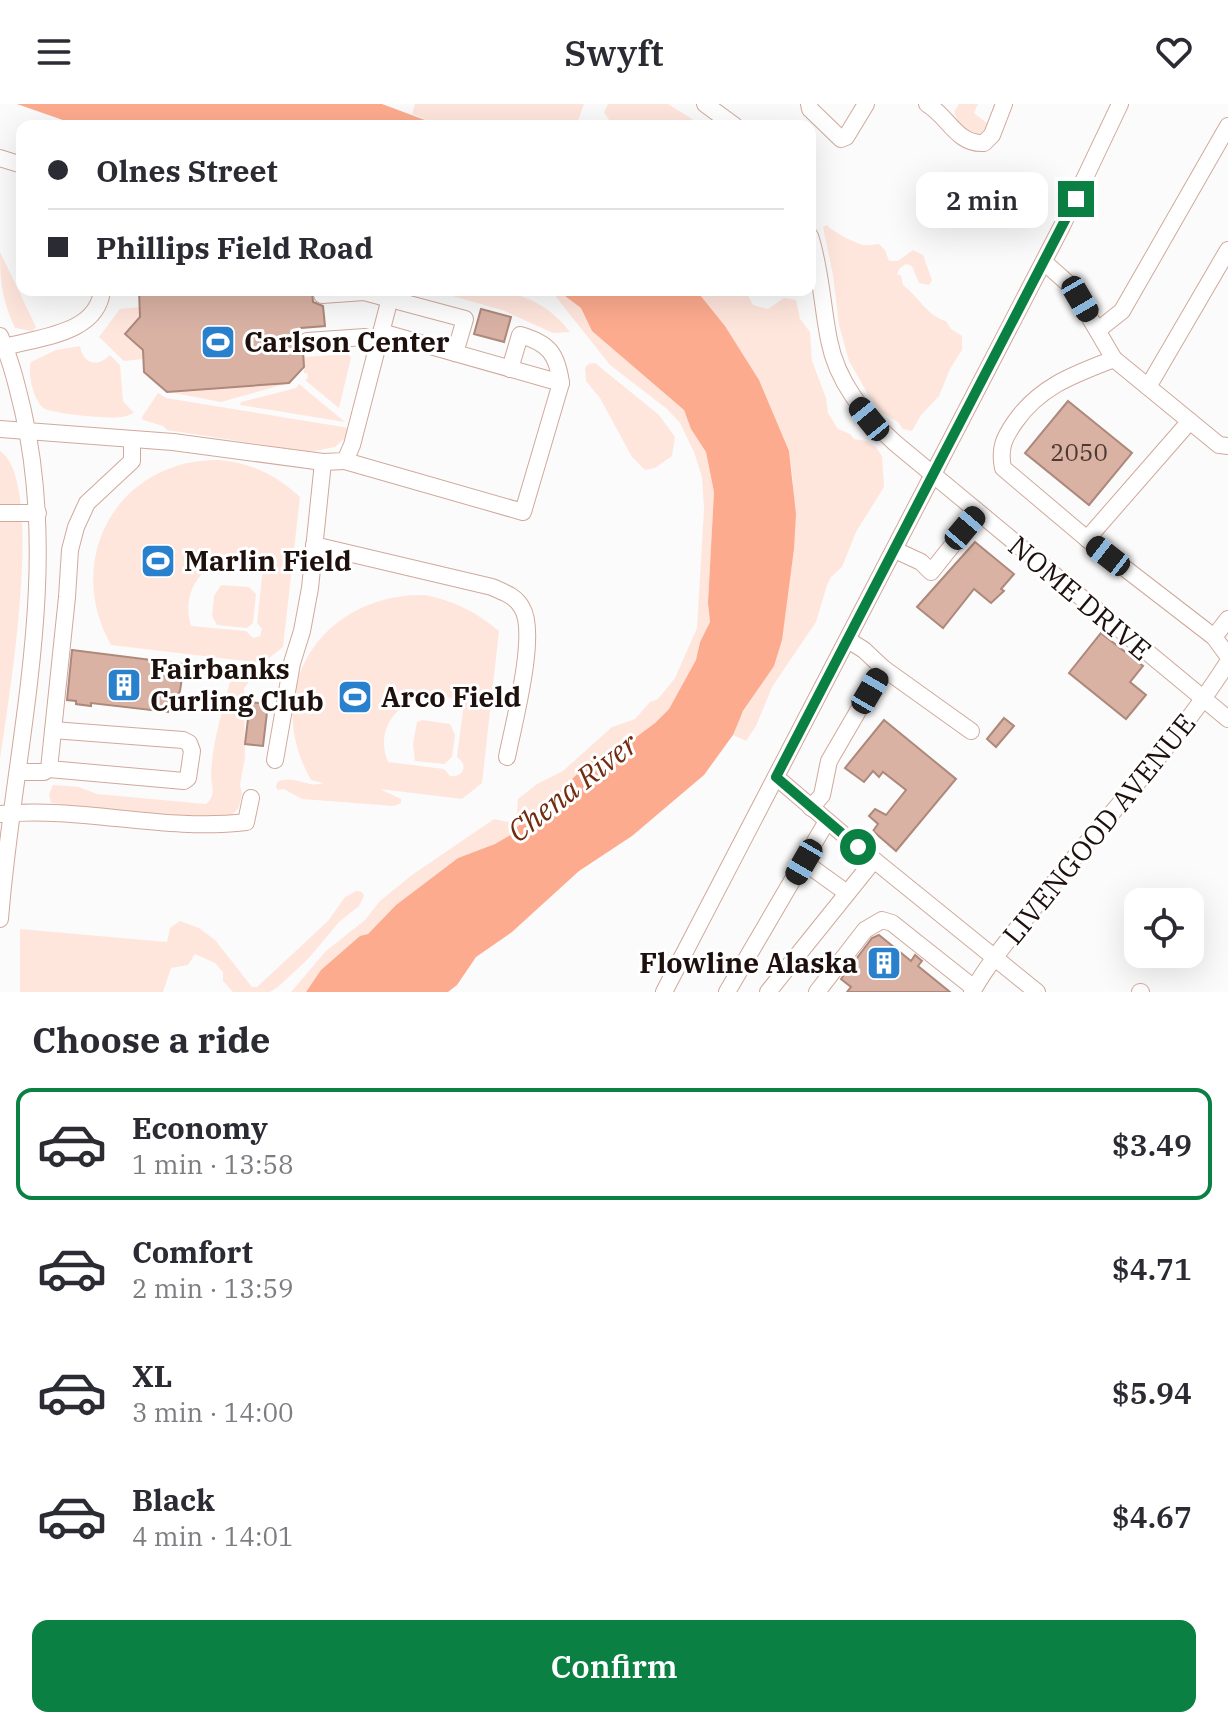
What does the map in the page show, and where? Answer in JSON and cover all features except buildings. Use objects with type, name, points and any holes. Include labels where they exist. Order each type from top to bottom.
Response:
[{"type":"street","points":[[705,104],[727,120]]},
{"type":"street","points":[[809,104],[810,109],[841,139],[846,137],[866,104]]},
{"type":"street","points":[[934,106],[971,144],[984,143],[992,135],[1004,104]]},
{"type":"street","points":[[664,992],[1044,262],[1120,104]]},
{"type":"street","points":[[1098,330],[1122,311],[1228,126]]},
{"type":"street","points":[[1148,387],[1228,250]]},
{"type":"street","name":"NOME DRIVE","points":[[816,257],[829,340],[840,375],[869,419],[1228,719]]},
{"type":"street","points":[[1044,262],[1071,286],[1114,359],[1219,445],[1228,446]]},
{"type":"street","points":[[0,919],[6,813],[18,772],[38,598],[38,513],[27,431],[3,342],[78,326],[101,302],[102,296]]},
{"type":"street","points":[[345,461],[380,337],[388,296]]},
{"type":"street","points":[[394,296],[465,319],[455,353]]},
{"type":"street","points":[[0,429],[173,442],[323,462],[345,461],[523,512],[561,383],[552,353],[538,340],[520,335],[510,369]]},
{"type":"street","points":[[307,341],[380,337],[455,353],[561,383]]},
{"type":"street","points":[[1114,359],[1066,377],[1038,394],[1003,440],[1003,468],[1087,539],[1214,637],[1228,656]]},
{"type":"street","points":[[1087,539],[1190,421]]},
{"type":"street","points":[[49,769],[70,550],[87,503],[132,461],[132,440]]},
{"type":"street","points":[[275,760],[292,663],[305,617],[323,462]]},
{"type":"street","points":[[0,514],[38,513]]},
{"type":"street","points":[[895,550],[921,562],[931,572],[978,513]]},
{"type":"street","points":[[314,545],[492,587],[511,595],[523,608],[528,625],[527,650],[507,757]]},
{"type":"street","points":[[38,598],[67,597]]},
{"type":"street","points":[[1214,637],[1228,619]]},
{"type":"street","points":[[848,640],[971,731]]},
{"type":"street","points":[[32,655],[60,656]]},
{"type":"street","name":"LIVENGOOD AVENUE","points":[[973,990],[1069,862],[1204,700],[1228,662]]},
{"type":"street","points":[[811,808],[822,795],[829,761],[883,668]]},
{"type":"street","points":[[18,772],[44,772],[49,769],[184,781],[188,778],[192,751],[189,743],[183,740],[53,730]]},
{"type":"street","points":[[776,777],[1037,992]]},
{"type":"street","points":[[6,813],[35,811],[213,826],[246,822],[251,798]]},
{"type":"street","points":[[727,992],[827,821]]},
{"type":"street","points":[[768,992],[874,860]]},
{"type":"street","points":[[804,862],[847,893]]},
{"type":"street","points":[[817,992],[865,930],[882,920],[905,932],[973,990]]},
{"type":"shaded area","points":[[415,104],[584,104],[578,120],[426,120],[412,114]]},
{"type":"shaded area","points":[[608,104],[668,104],[693,120],[609,120],[604,112]]},
{"type":"shaded area","points":[[959,104],[978,104],[974,113],[988,124],[982,138],[961,129],[954,112]]},
{"type":"shaded area","points":[[827,225],[838,234],[861,244],[879,244],[889,261],[898,261],[913,250],[923,255],[932,280],[929,285],[919,283],[912,266],[906,264],[897,274],[901,276],[903,285],[928,310],[962,336],[962,350],[939,396],[921,415],[912,431],[903,429],[898,422],[882,413],[849,361],[839,325],[823,227]]},
{"type":"shaded area","points":[[0,252],[16,285],[16,296],[21,296],[36,327],[32,331],[15,328],[7,309]]},
{"type":"shaded area","points":[[452,296],[524,297],[555,316],[570,332],[553,333],[502,310]]},
{"type":"shaded area","points":[[566,296],[581,308],[593,331],[684,410],[691,429],[706,451],[714,492],[708,603],[710,622],[700,642],[696,661],[669,709],[655,723],[619,751],[607,752],[586,764],[512,834],[458,858],[396,905],[368,934],[360,937],[321,971],[306,992],[291,992],[326,951],[365,920],[380,901],[412,875],[494,819],[508,822],[517,814],[518,799],[537,784],[563,771],[612,727],[635,719],[650,702],[658,699],[675,678],[697,628],[704,509],[702,477],[694,452],[680,423],[667,409],[610,365],[556,297]]},
{"type":"shaded area","points":[[701,296],[748,296],[753,305],[768,309],[784,298],[796,300],[800,319],[810,332],[812,361],[826,398],[828,413],[838,429],[876,447],[882,456],[884,487],[856,532],[842,567],[831,577],[816,622],[772,687],[756,726],[746,741],[733,735],[738,720],[765,678],[786,605],[794,549],[793,480],[789,451],[759,380],[725,326]]},
{"type":"shaded area","points":[[140,307],[140,317],[125,334],[143,350],[143,359],[124,361],[99,337],[120,309]]},
{"type":"shaded area","points":[[80,346],[84,357],[91,362],[100,362],[110,355],[120,365],[123,401],[134,413],[124,417],[95,417],[51,411],[41,406],[32,387],[31,362],[56,350]]},
{"type":"shaded area","points":[[349,354],[351,358],[339,408],[305,380],[308,378],[304,373],[303,357]]},
{"type":"shaded area","points":[[595,363],[659,415],[675,437],[672,456],[655,468],[645,470],[632,457],[600,398],[586,381],[585,368]]},
{"type":"shaded area","points":[[289,383],[221,402],[169,392]]},
{"type":"shaded area","points":[[299,384],[345,422],[240,405],[241,402],[296,388]]},
{"type":"shaded area","points":[[158,393],[166,398],[349,428],[345,438],[335,447],[309,452],[167,430],[142,417]]},
{"type":"shaded area","points":[[0,451],[14,471],[21,505],[22,548],[15,647],[0,761]]},
{"type":"shaded area","name":"Marlin Field","points":[[220,460],[242,464],[273,476],[300,497],[283,647],[263,663],[111,645],[97,612],[93,579],[97,548],[109,519],[128,495],[153,476],[184,464]],"holes":[[[241,559],[263,568],[257,623],[262,629],[260,636],[253,638],[246,631],[191,626],[189,600],[192,589],[206,570],[228,560]]]},
{"type":"shaded area","name":"Marlin Field","points":[[221,585],[249,587],[256,594],[253,623],[247,628],[217,625],[212,616],[214,596]]},
{"type":"shaded area","name":"Arco Field","points":[[425,595],[436,597],[465,608],[499,631],[482,783],[462,799],[380,789],[401,799],[401,803],[394,806],[302,799],[284,789],[278,790],[277,782],[283,780],[323,783],[311,780],[297,746],[293,712],[297,681],[310,653],[330,629],[357,610],[389,599]],"holes":[[[435,693],[464,703],[457,757],[463,764],[461,773],[450,776],[444,769],[388,762],[384,737],[402,707]]]},
{"type":"shaded area","points":[[251,667],[256,673],[244,688],[242,794],[239,807],[231,816],[181,819],[51,803],[49,794],[53,785],[79,787],[97,794],[206,804],[212,794],[214,749],[232,674],[234,670]]},
{"type":"shaded area","name":"Arco Field","points":[[417,722],[450,724],[455,735],[452,757],[444,764],[415,761],[413,744]]},
{"type":"shaded area","points":[[356,891],[364,896],[359,906],[339,922],[308,959],[270,992],[233,992],[223,981],[223,972],[215,963],[195,954],[188,965],[171,968],[163,992],[20,992],[20,929],[167,942],[170,928],[180,921],[199,928],[215,940],[252,987],[257,987],[328,921],[345,897]]},
{"type":"water","points":[[17,104],[382,104],[425,120],[63,120]]},
{"type":"water","name":"Chena River","points":[[565,296],[701,296],[725,326],[759,380],[789,451],[796,514],[782,640],[774,666],[743,711],[733,735],[704,775],[632,836],[579,871],[512,932],[476,957],[457,985],[448,992],[306,992],[321,970],[360,936],[368,934],[396,905],[458,858],[512,834],[558,793],[579,768],[607,752],[619,750],[655,723],[669,709],[696,660],[700,642],[710,622],[708,603],[714,492],[706,452],[691,429],[684,410],[592,331],[581,308]]},
{"type":"place","name":"Carlson Center","points":[[218,342]]},
{"type":"place","name":"Marlin Field","points":[[158,561]]},
{"type":"place","name":"Fairbanks Curling Club","points":[[124,685]]},
{"type":"place","name":"Arco Field","points":[[355,697]]},
{"type":"place","name":"Flowline Alaska","points":[[884,963]]},
{"type":"route","points":[[858,847],[776,777],[1076,199]]}]
